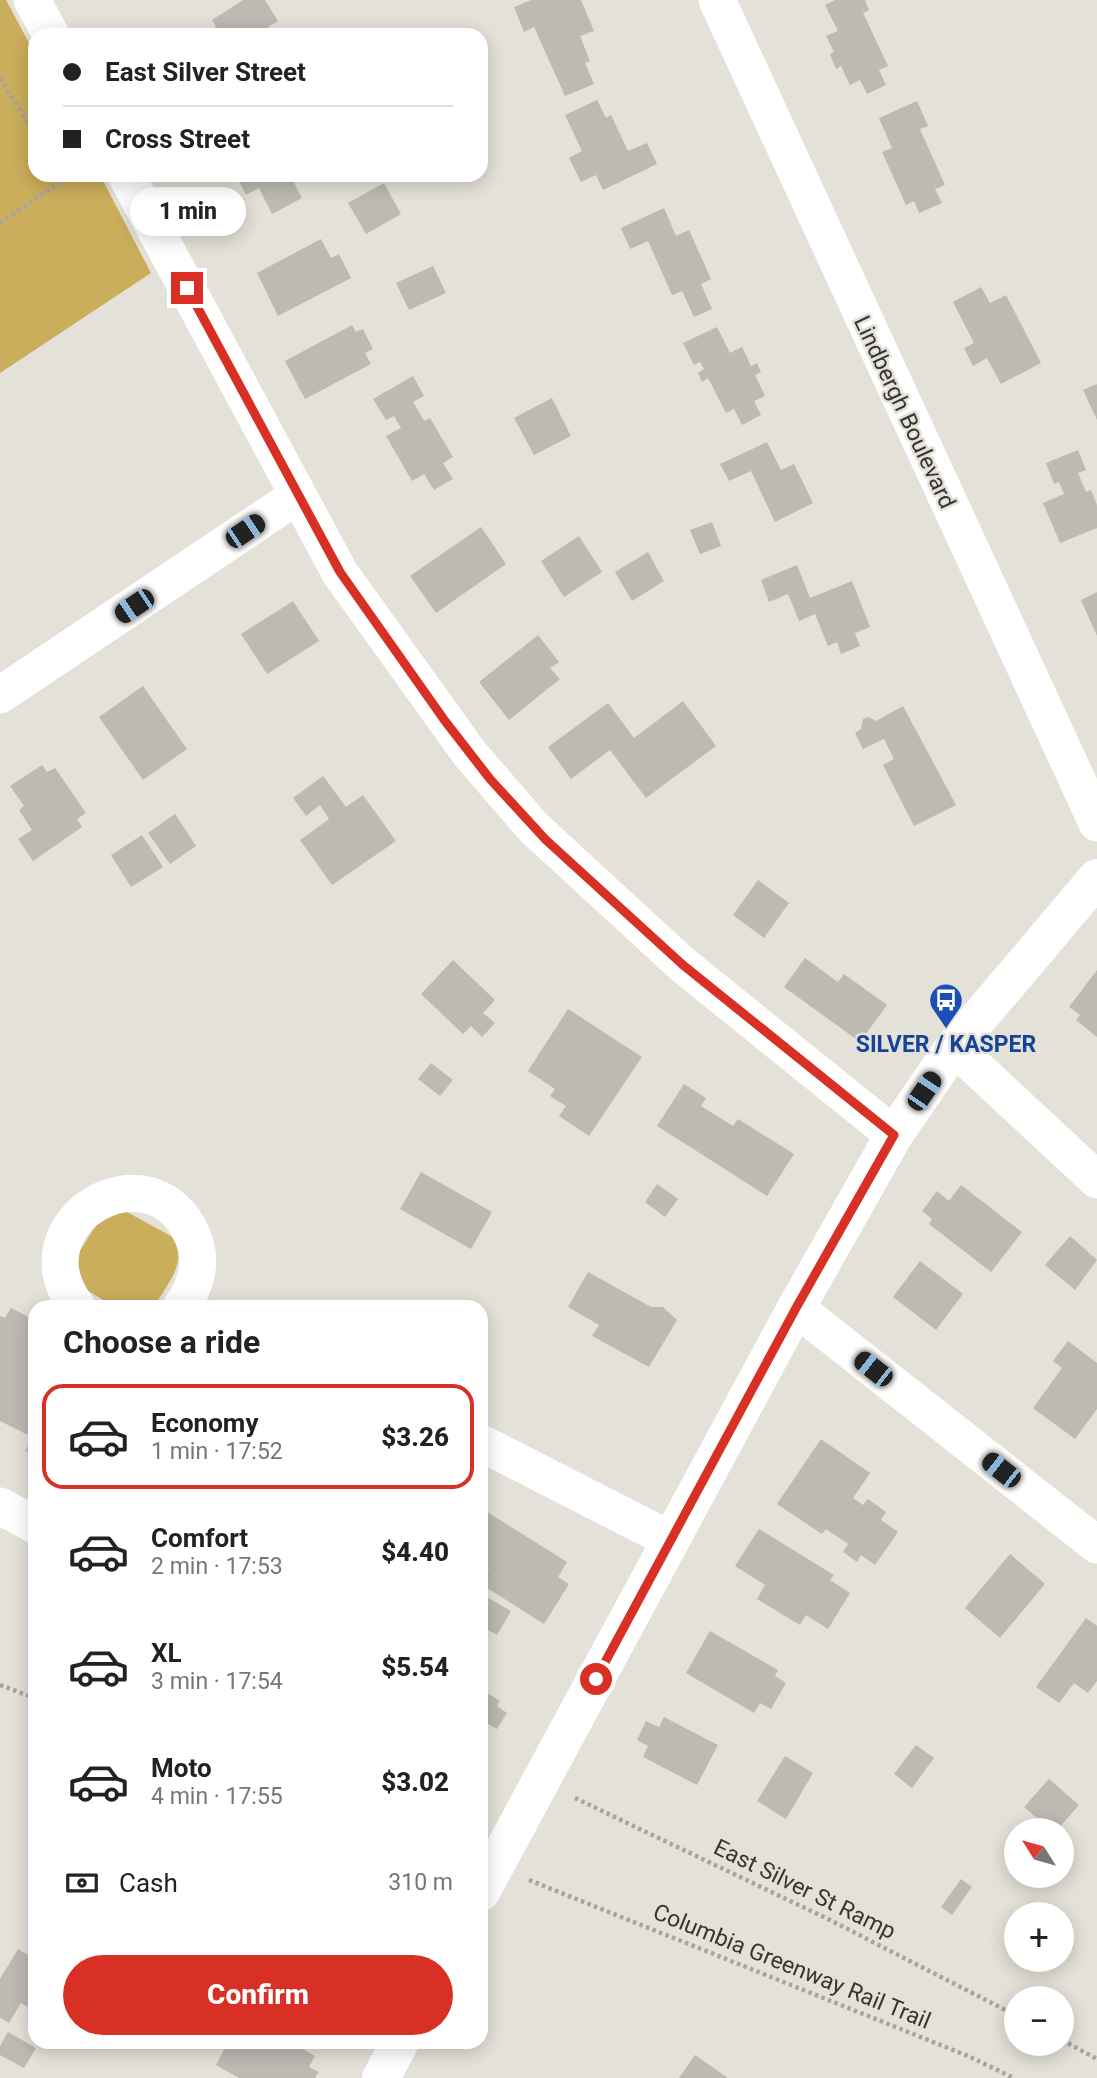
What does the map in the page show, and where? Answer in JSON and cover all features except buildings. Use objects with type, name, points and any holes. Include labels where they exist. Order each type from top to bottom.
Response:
[{"type":"main road","points":[[488,1879],[796,1308],[894,1135],[954,1047],[1097,878]]},
{"type":"main road","points":[[381,2078],[396,2049]]},
{"type":"street","points":[[32,0],[47,28]]},
{"type":"street","name":"Lindbergh Boulevard","points":[[717,0],[1097,823]]},
{"type":"street","points":[[130,182],[340,572],[470,754],[526,820],[683,965],[894,1135]]},
{"type":"street","points":[[0,695],[297,496]]},
{"type":"street","points":[[954,1047],[1097,1180]]},
{"type":"street","points":[[72,1300],[61,1275],[60,1253],[68,1231],[82,1211],[102,1198],[126,1193],[150,1196],[171,1206],[187,1224],[196,1246],[197,1300]]},
{"type":"street","points":[[796,1308],[1097,1545]]},
{"type":"street","points":[[488,1447],[671,1540]]},
{"type":"street","points":[[0,1506],[28,1521]]},
{"type":"path","points":[[0,78],[28,123]]},
{"type":"path","points":[[0,223],[55,182]]},
{"type":"path","points":[[0,1685],[28,1695]]},
{"type":"path","name":"East Silver St Ramp","points":[[575,1798],[830,1920],[1004,2008]]},
{"type":"path","name":"Columbia Greenway Rail Trail","points":[[555,1891],[968,2056],[1014,2078]]},
{"type":"path","points":[[1074,2047],[1097,2059]]},
{"type":"shaded area","points":[[0,0],[6,0],[28,41],[28,182],[104,182],[151,273],[0,373]]},
{"type":"shaded area","points":[[125,1211],[171,1236],[178,1254],[177,1263],[158,1300],[103,1300],[83,1288],[76,1257],[103,1214]]},
{"type":"place","name":"SILVER / KASPER","points":[[946,1030]]},
{"type":"route","points":[[187,288],[340,572],[445,721],[490,779],[546,840],[683,965],[894,1135],[796,1308],[596,1679]]}]
